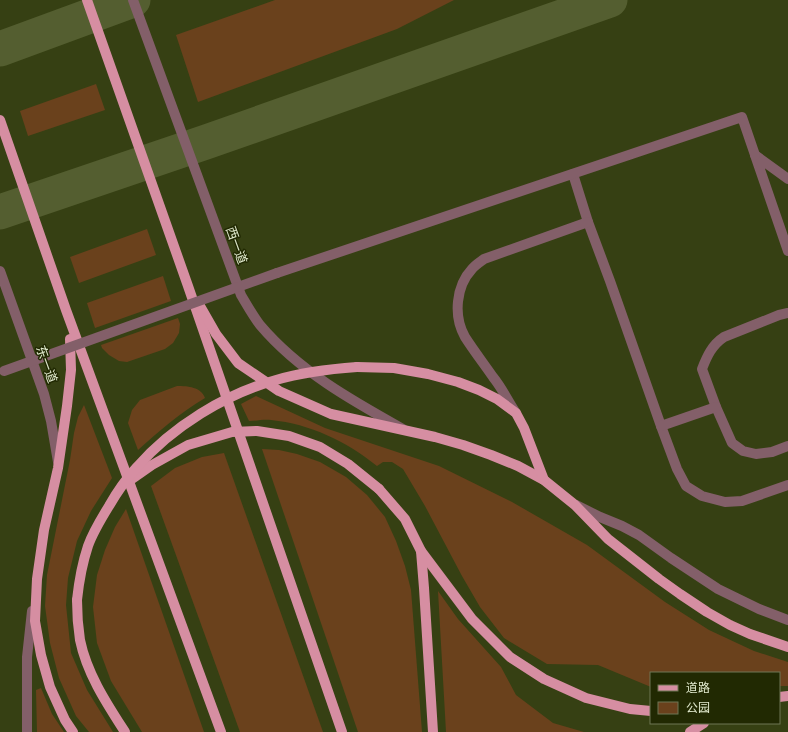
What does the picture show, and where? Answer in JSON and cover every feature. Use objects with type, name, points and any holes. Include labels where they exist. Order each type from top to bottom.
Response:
[{"type":"main road","points":[[87,0],[188,286],[342,732]]},
{"type":"main road","points":[[0,120],[66,310],[221,732]]},
{"type":"main road","points":[[188,286],[216,334],[238,362],[279,391],[331,414],[435,437],[484,452],[518,466],[544,480],[575,505],[608,539],[680,594],[730,625],[750,634],[788,647]]},
{"type":"main road","points":[[66,310],[70,339],[71,370],[58,468],[44,530],[37,579],[35,621],[41,655],[50,688],[65,720],[73,732]]},
{"type":"main road","points":[[126,732],[96,684],[88,666],[80,641],[77,600],[80,572],[88,546],[102,518],[120,488],[138,466],[162,442],[178,429],[201,414],[225,400],[250,389],[302,373],[357,367],[394,368],[428,374],[480,390],[509,407],[516,413],[524,428],[544,480]]},
{"type":"main road","points":[[120,488],[152,465],[188,445],[232,432],[257,431],[289,436],[320,447],[348,464],[379,489],[405,519],[421,551],[472,619],[510,657],[544,679],[586,698],[630,709],[650,711]]},
{"type":"main road","points":[[421,551],[434,732]]},
{"type":"main road","points":[[690,732],[702,724]]},
{"type":"street","name":"西一道","points":[[133,0],[241,295],[260,325],[310,372],[352,400],[406,431]]},
{"type":"street","points":[[2,371],[277,273],[742,117],[788,251]]},
{"type":"street","points":[[755,155],[788,179]]},
{"type":"street","points":[[573,174],[588,222],[661,426],[677,470],[686,486],[702,496],[725,502],[742,501],[788,485]]},
{"type":"street","points":[[516,413],[499,384],[464,336],[457,308],[461,287],[472,268],[484,259],[588,222]]},
{"type":"street","name":"东一道","points":[[0,271],[44,394],[51,421],[58,468]]},
{"type":"street","points":[[788,313],[724,337],[714,346],[706,358],[702,369],[716,407],[732,443],[742,451],[756,454],[772,452],[788,446]]},
{"type":"street","points":[[661,426],[716,407]]},
{"type":"street","points":[[575,505],[639,535],[718,589],[759,609],[788,620]]},
{"type":"street","points":[[27,732],[27,657],[37,579]]},
{"type":"shaded area","points":[[0,0],[788,0],[788,732],[0,732]]},
{"type":"green space","points":[[275,0],[454,0],[397,29],[198,102],[176,35]]},
{"type":"green space","points":[[96,84],[105,110],[28,136],[20,111]]},
{"type":"green space","points":[[147,229],[156,255],[79,283],[70,257]]},
{"type":"green space","points":[[163,276],[171,301],[95,328],[87,303]]},
{"type":"green space","points":[[178,318],[180,324],[179,333],[173,343],[165,349],[127,362],[119,361],[109,355],[102,348],[101,345]]},
{"type":"green space","points":[[177,386],[197,389],[205,398],[170,422],[138,450],[128,423],[132,410],[140,400]]},
{"type":"green space","points":[[256,396],[325,428],[439,466],[512,502],[587,545],[665,602],[709,630],[754,651],[788,662],[788,686],[780,686],[780,672],[650,672],[650,687],[598,665],[547,664],[504,638],[480,607],[403,469],[392,462],[383,462],[377,466],[353,449],[327,435],[300,425],[268,420],[249,421],[241,404]]},
{"type":"green space","points":[[84,405],[112,478],[91,511],[77,541],[68,578],[66,605],[71,653],[87,690],[113,732],[89,732],[76,716],[59,678],[50,643],[45,606],[47,575],[74,433],[78,417]]},
{"type":"green space","points":[[262,449],[279,450],[297,454],[320,462],[346,477],[367,495],[385,517],[405,566],[411,590],[422,732],[358,732]]},
{"type":"green space","points":[[224,453],[323,732],[240,732],[151,486],[175,468],[202,457]]},
{"type":"green space","points":[[126,509],[204,732],[142,732],[111,681],[97,643],[93,607],[97,575],[105,550],[115,527]]},
{"type":"green space","points":[[438,591],[458,619],[501,667],[516,695],[553,723],[584,732],[446,732]]},
{"type":"green space","points":[[41,688],[52,714],[64,732],[37,732],[36,690]]},
{"type":"taxiway","points":[[0,49],[133,0]]},
{"type":"taxiway","points":[[0,212],[206,142],[610,0]]}]
